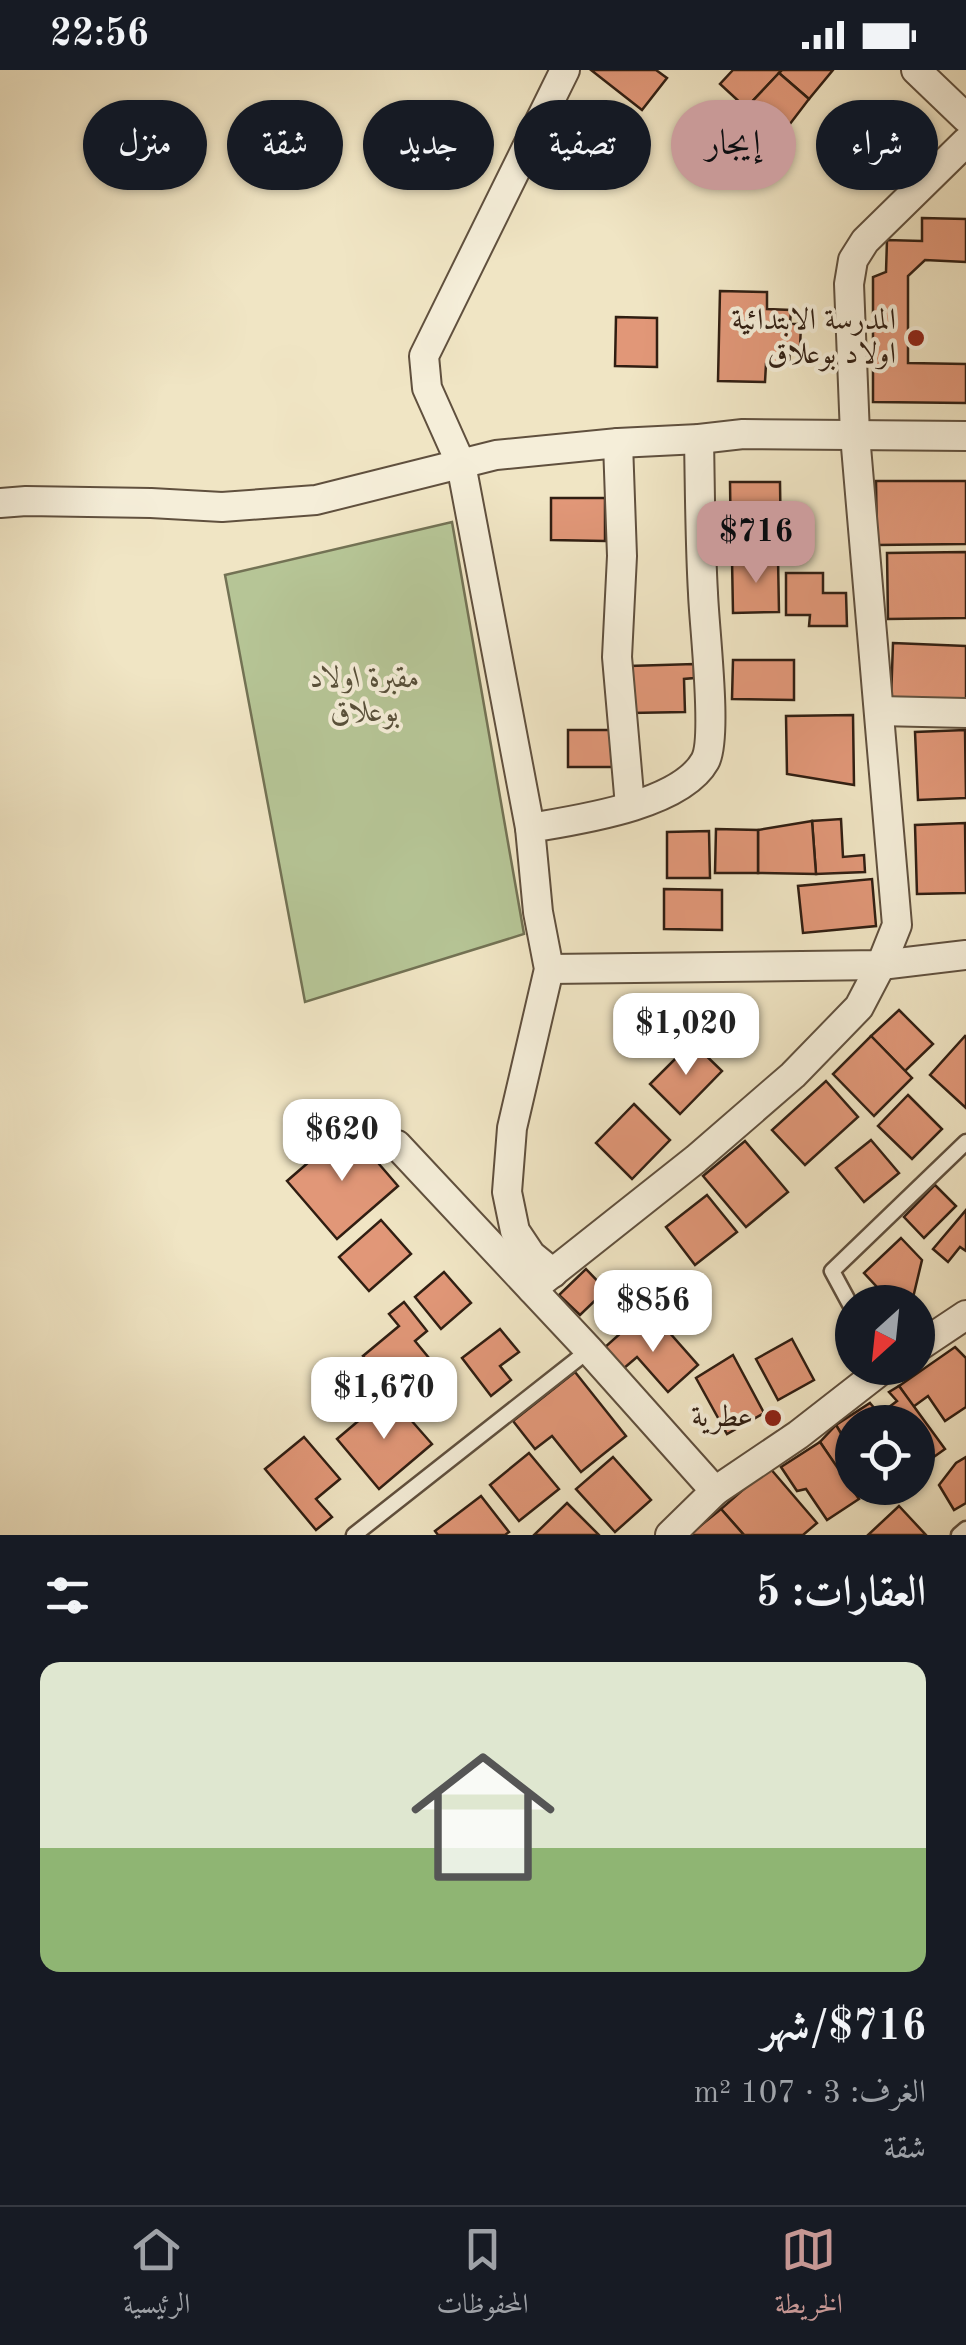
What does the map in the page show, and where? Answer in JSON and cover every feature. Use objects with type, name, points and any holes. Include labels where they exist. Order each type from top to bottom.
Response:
[{"type":"street","points":[[565,70],[424,356],[427,388],[461,464],[530,828],[538,912],[549,969],[512,1128],[508,1192],[515,1231],[589,1350],[715,1491]]},
{"type":"street","points":[[916,70],[966,118]]},
{"type":"street","points":[[543,1281],[696,1160],[793,1076],[858,1007],[897,925],[855,435],[849,284],[853,260],[865,241],[966,142]]},
{"type":"street","points":[[0,504],[151,503],[222,508],[316,500],[496,455],[618,443],[743,434],[966,436]]},
{"type":"street","points":[[530,828],[605,815],[681,787],[705,761],[711,736],[698,439]]},
{"type":"street","points":[[618,443],[622,556],[617,657],[630,806]]},
{"type":"street","points":[[879,711],[966,713]]},
{"type":"street","points":[[549,969],[881,964],[966,955]]},
{"type":"street","points":[[397,1145],[543,1281]]},
{"type":"street","points":[[935,1336],[966,1315]]},
{"type":"street","points":[[670,1535],[715,1491],[798,1435],[862,1385]]},
{"type":"lane","points":[[840,1285],[832,1271],[966,1142]]},
{"type":"lane","points":[[354,1535],[589,1350]]},
{"type":"lane","points":[[959,1535],[966,1529]]},
{"type":"green space","name":"مقبرة اولاد بوعلاق","points":[[452,522],[524,934],[305,1002],[225,575]]},
{"type":"building","points":[[591,70],[656,70],[667,78],[650,100],[629,100]]},
{"type":"building","points":[[733,70],[782,70],[754,100],[737,100],[720,84]]},
{"type":"building","points":[[833,70],[809,99],[779,73]]},
{"type":"building","points":[[779,73],[809,99],[796,116],[796,100],[754,100]]},
{"type":"building","name":"المدرسة الابتدائية اولاد بوعلاق","points":[[922,218],[966,219],[966,262],[925,260],[908,276],[908,363],[966,364],[966,403],[873,402],[873,277],[886,272],[887,240],[922,241]]},
{"type":"building","points":[[720,291],[767,292],[767,309],[791,310],[790,324],[801,324],[800,347],[790,347],[789,364],[766,364],[765,382],[718,381]]},
{"type":"building","points":[[616,317],[657,318],[657,367],[615,366]]},
{"type":"building","points":[[876,481],[966,481],[966,544],[877,545]]},
{"type":"building","points":[[730,482],[780,482],[781,551],[731,552]]},
{"type":"building","points":[[551,498],[605,498],[605,541],[551,540]]},
{"type":"building","points":[[966,552],[966,618],[888,619],[887,553]]},
{"type":"building","points":[[778,558],[779,612],[733,613],[732,559]]},
{"type":"building","points":[[786,573],[823,573],[823,593],[846,593],[847,626],[809,626],[810,615],[786,615]]},
{"type":"building","points":[[893,643],[966,646],[966,702],[891,700]]},
{"type":"building","points":[[733,660],[794,660],[794,700],[732,699]]},
{"type":"building","points":[[694,664],[694,678],[684,679],[685,712],[630,713],[629,666]]},
{"type":"building","points":[[853,715],[854,785],[787,774],[786,716]]},
{"type":"building","points":[[568,730],[614,730],[614,767],[568,767]]},
{"type":"building","points":[[965,730],[966,798],[918,800],[915,732]]},
{"type":"building","points":[[841,819],[843,857],[864,855],[865,872],[816,874],[812,821]]},
{"type":"building","points":[[812,821],[816,874],[758,873],[758,830]]},
{"type":"building","points":[[965,823],[966,893],[917,894],[915,825]]},
{"type":"building","points":[[716,829],[758,830],[758,873],[715,873]]},
{"type":"building","points":[[709,831],[710,878],[667,878],[667,832]]},
{"type":"building","points":[[872,879],[876,926],[803,933],[798,886]]},
{"type":"building","points":[[664,889],[722,890],[722,930],[664,929]]},
{"type":"building","points":[[899,1010],[933,1044],[905,1071],[871,1036]]},
{"type":"building","points":[[871,1036],[912,1078],[874,1116],[833,1074]]},
{"type":"building","points":[[966,1037],[966,1108],[930,1075]]},
{"type":"building","points":[[692,1042],[722,1071],[680,1114],[650,1084]]},
{"type":"building","points":[[826,1081],[858,1117],[805,1165],[772,1130]]},
{"type":"building","points":[[908,1095],[942,1129],[912,1159],[878,1126]]},
{"type":"building","points":[[634,1104],[670,1140],[632,1179],[596,1143]]},
{"type":"building","points":[[348,1128],[398,1186],[337,1239],[287,1181]]},
{"type":"building","points":[[871,1140],[899,1173],[864,1202],[836,1168]]},
{"type":"building","points":[[745,1141],[788,1192],[746,1227],[703,1176]]},
{"type":"building","points":[[935,1185],[956,1206],[924,1238],[904,1217]]},
{"type":"building","points":[[707,1195],[737,1232],[695,1265],[666,1227]]},
{"type":"building","points":[[966,1210],[966,1251],[960,1247],[948,1262],[933,1249]]},
{"type":"building","points":[[381,1220],[411,1254],[369,1291],[339,1257]]},
{"type":"building","points":[[901,1238],[922,1260],[916,1285],[875,1285],[864,1273]]},
{"type":"building","points":[[586,1269],[606,1290],[580,1315],[559,1295]]},
{"type":"building","points":[[444,1272],[471,1303],[441,1329],[415,1297]]},
{"type":"building","points":[[404,1302],[427,1331],[415,1341],[429,1358],[390,1387],[363,1356],[399,1326],[389,1314]]},
{"type":"building","points":[[633,1322],[653,1344],[668,1331],[698,1365],[668,1392],[637,1357],[623,1369],[604,1348]]},
{"type":"building","points":[[500,1329],[519,1352],[500,1366],[511,1380],[491,1396],[462,1358]]},
{"type":"building","points":[[792,1339],[814,1380],[778,1400],[756,1359]]},
{"type":"building","points":[[955,1347],[966,1358],[966,1407],[945,1421],[928,1396],[912,1405],[899,1386],[935,1385],[935,1361]]},
{"type":"building","points":[[733,1355],[764,1413],[727,1434],[696,1378]]},
{"type":"building","points":[[575,1372],[626,1436],[581,1472],[552,1436],[535,1449],[513,1421]]},
{"type":"building","points":[[899,1386],[913,1405],[892,1405],[897,1401],[889,1392]]},
{"type":"building","points":[[389,1395],[432,1444],[379,1489],[337,1439]]},
{"type":"building","points":[[835,1426],[835,1465],[820,1442]]},
{"type":"building","points":[[935,1435],[945,1449],[935,1456]]},
{"type":"building","points":[[304,1437],[340,1479],[316,1499],[332,1517],[316,1530],[265,1469]]},
{"type":"building","points":[[820,1442],[835,1464],[835,1505],[850,1505],[827,1520],[806,1489],[797,1491],[781,1467]]},
{"type":"building","points":[[529,1453],[559,1489],[519,1521],[490,1485]]},
{"type":"building","points":[[613,1457],[651,1500],[615,1532],[576,1489]]},
{"type":"building","points":[[966,1457],[966,1503],[954,1510],[939,1485],[956,1463]]},
{"type":"building","points":[[769,1467],[817,1523],[803,1535],[744,1535],[721,1509]]},
{"type":"building","points":[[481,1496],[509,1532],[438,1535],[435,1531]]},
{"type":"building","points":[[567,1503],[599,1535],[534,1535]]},
{"type":"building","points":[[899,1506],[926,1535],[868,1535]]},
{"type":"building","points":[[721,1509],[744,1535],[689,1535]]},
{"type":"place","name":"المدرسة الابتدائية اولاد بوعلاق","points":[[916,338]]},
{"type":"place","name":"عطرية","points":[[773,1418]]}]
